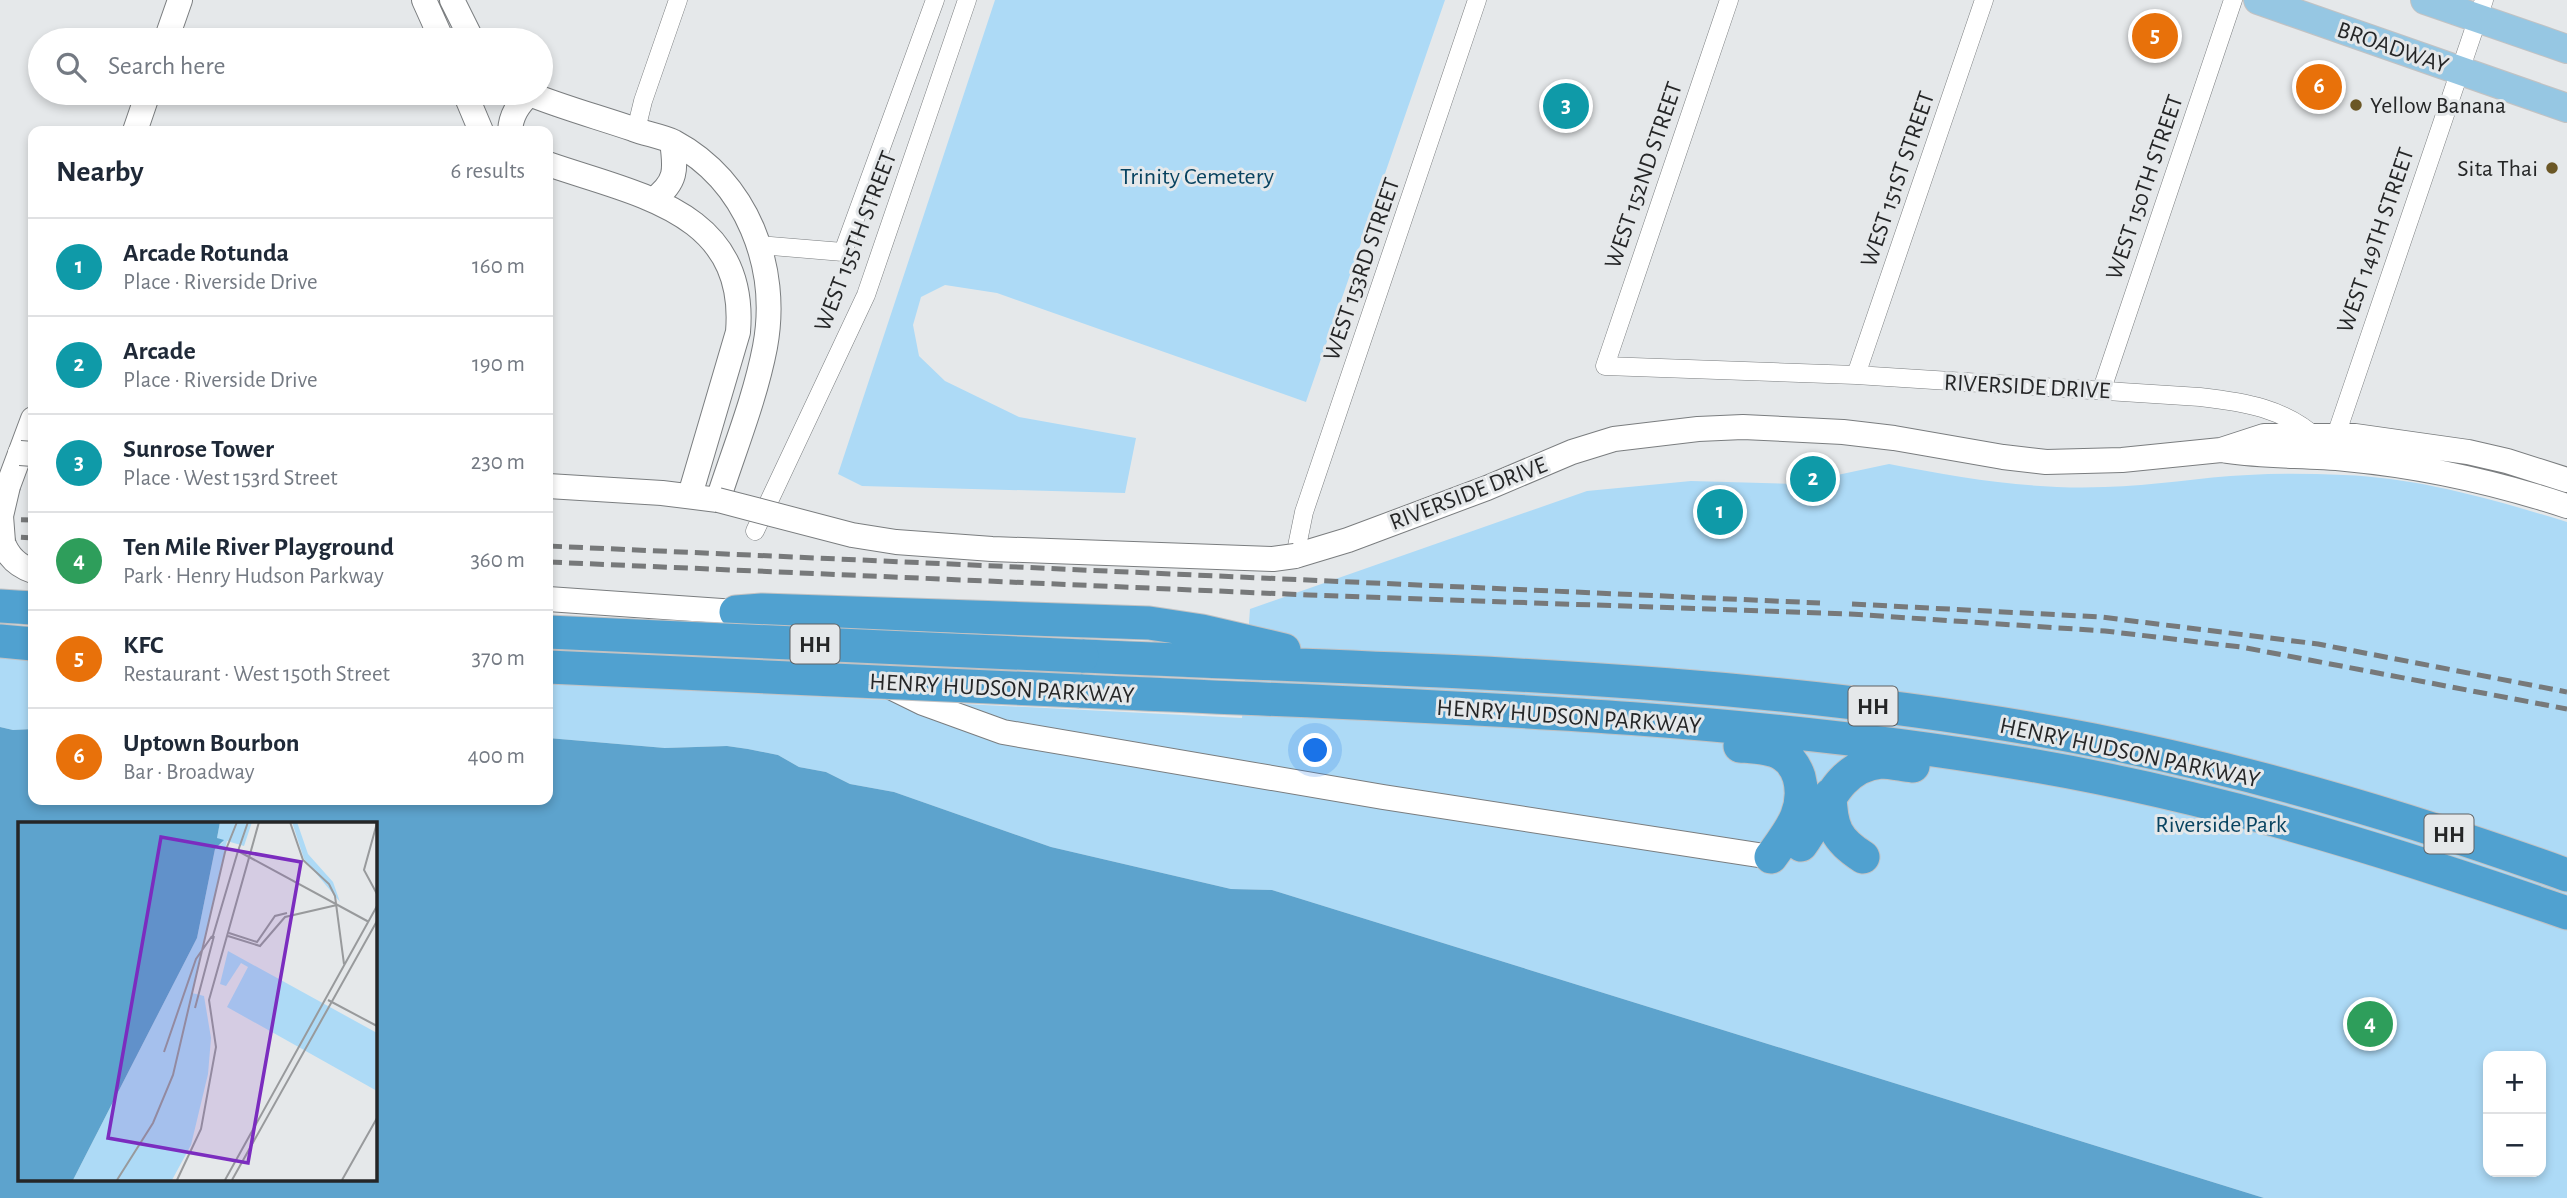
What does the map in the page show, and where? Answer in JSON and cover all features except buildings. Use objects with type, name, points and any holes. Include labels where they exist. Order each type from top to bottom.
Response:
[{"type":"highway","points":[[0,606],[28,608]]},
{"type":"highway","points":[[736,612],[829,612],[1149,623],[1233,638],[1357,669]]},
{"type":"highway","name":"HENRY HUDSON PARKWAY","points":[[553,632],[1641,683],[1873,706],[2022,727],[2234,771],[2402,819],[2567,874]]},
{"type":"highway","points":[[0,641],[28,644]]},
{"type":"highway","name":"HENRY HUDSON PARKWAY","points":[[553,667],[1577,714],[1802,733],[2021,764],[2163,792],[2295,825],[2429,866],[2567,913]]},
{"type":"highway","points":[[1577,714],[1681,740],[1760,748],[1783,754],[1798,775],[1801,803],[1792,829],[1771,857]]},
{"type":"highway","points":[[1771,857],[1788,855],[1803,843],[1830,795],[1849,775],[1878,762],[1941,770],[2021,764]]},
{"type":"highway","points":[[1830,795],[1831,813],[1839,838],[1863,857]]},
{"type":"main road","points":[[170,28],[180,0]]},
{"type":"main road","points":[[424,0],[437,28]]},
{"type":"main road","points":[[452,0],[466,28]]},
{"type":"main road","name":"BROADWAY","points":[[2258,0],[2567,108]]},
{"type":"main road","points":[[2425,0],[2481,9],[2567,49]]},
{"type":"main road","points":[[553,102],[672,141],[702,160],[730,188],[750,221],[759,245],[767,284],[769,307],[765,346],[718,500]]},
{"type":"main road","points":[[137,126],[144,105]]},
{"type":"main road","points":[[469,105],[479,126]]},
{"type":"main road","points":[[510,126],[518,105]]},
{"type":"main road","points":[[653,200],[664,191],[673,177],[672,141]]},
{"type":"main road","points":[[553,166],[653,200],[685,217],[722,251],[735,282],[738,332],[690,495]]},
{"type":"main road","name":"RIVERSIDE DRIVE","points":[[553,486],[690,495],[852,535],[896,542],[992,550],[1273,559],[1326,547],[1487,488],[1572,452],[1614,439],[1655,433],[1743,427],[1843,432],[2046,462],[2122,460],[2221,450],[2266,457],[2326,443],[2391,439],[2507,461],[2567,480]]},
{"type":"main road","points":[[28,432],[8,486],[1,516],[2,542],[6,551],[20,566],[28,569]]},
{"type":"main road","name":"RIVERSIDE DRIVE","points":[[2326,443],[2566,501]]},
{"type":"main road","points":[[0,452],[28,454]]},
{"type":"main road","points":[[553,599],[736,612],[923,703],[1003,732]]},
{"type":"main road","points":[[689,609],[722,620],[916,718],[971,732],[1003,732],[1396,799],[1771,857]]},
{"type":"street","points":[[636,130],[677,0]]},
{"type":"street","name":"WEST 155TH STREET","points":[[759,245],[844,252],[935,0]]},
{"type":"street","name":"WEST 155TH STREET","points":[[755,531],[866,295],[967,0]]},
{"type":"street","name":"WEST 153RD STREET","points":[[1295,556],[1304,512],[1477,0]]},
{"type":"street","name":"WEST 152ND STREET","points":[[1605,366],[1729,0]]},
{"type":"street","name":"WEST 151ST STREET","points":[[1856,374],[1984,0]]},
{"type":"street","name":"WEST 150TH STREET","points":[[2102,389],[2233,0]]},
{"type":"street","name":"WEST 149TH STREET","points":[[2326,443],[2481,9]]},
{"type":"street","name":"RIVERSIDE DRIVE","points":[[1605,366],[1856,374],[2210,398],[2258,406],[2292,418],[2326,443]]},
{"type":"green space","name":"Trinity Cemetery","points":[[995,0],[1445,0],[1306,402],[997,293],[945,285],[921,297],[913,325],[919,356],[945,381],[1019,417],[1136,438],[1125,493],[862,486],[838,474]]},
{"type":"green space","name":"Riverside Park","points":[[1889,464],[1997,482],[2051,487],[2123,486],[2260,474],[2344,475],[2429,485],[2567,522],[2567,1198],[2264,1198],[1272,890],[1231,889],[1051,847],[894,792],[850,784],[826,772],[799,767],[778,755],[727,746],[665,748],[553,738],[553,683],[1242,718],[1250,609],[1587,491],[1691,481],[1795,484]]},
{"type":"green space","points":[[0,655],[28,658],[28,729],[0,727]]},
{"type":"shaded area","points":[[0,727],[28,729],[28,805],[553,805],[553,738],[665,748],[727,746],[778,755],[799,767],[826,772],[850,784],[894,792],[1051,847],[1231,889],[1272,890],[2264,1198],[0,1198]]},
{"type":"railway","points":[[0,519],[28,520]]},
{"type":"railway","points":[[0,536],[28,538]]},
{"type":"railway","points":[[553,546],[1820,603]]},
{"type":"railway","points":[[553,562],[1309,595],[1850,614],[2105,631],[2241,647],[2567,709]]},
{"type":"railway","points":[[1852,604],[2101,617],[2318,644],[2567,692]]},
{"type":"place","name":"KFC","points":[[2155,36]]},
{"type":"place","name":"Uptown Bourbon","points":[[2319,87]]},
{"type":"place","name":"Yellow Banana","points":[[2356,105]]},
{"type":"place","name":"Sunrose Tower","points":[[1566,106]]},
{"type":"place","name":"Sita Thai","points":[[2552,168]]},
{"type":"place","name":"Arcade","points":[[1813,479]]},
{"type":"place","name":"Arcade Rotunda","points":[[1720,512]]},
{"type":"place","name":"Ten Mile River Playground","points":[[2370,1024]]}]
